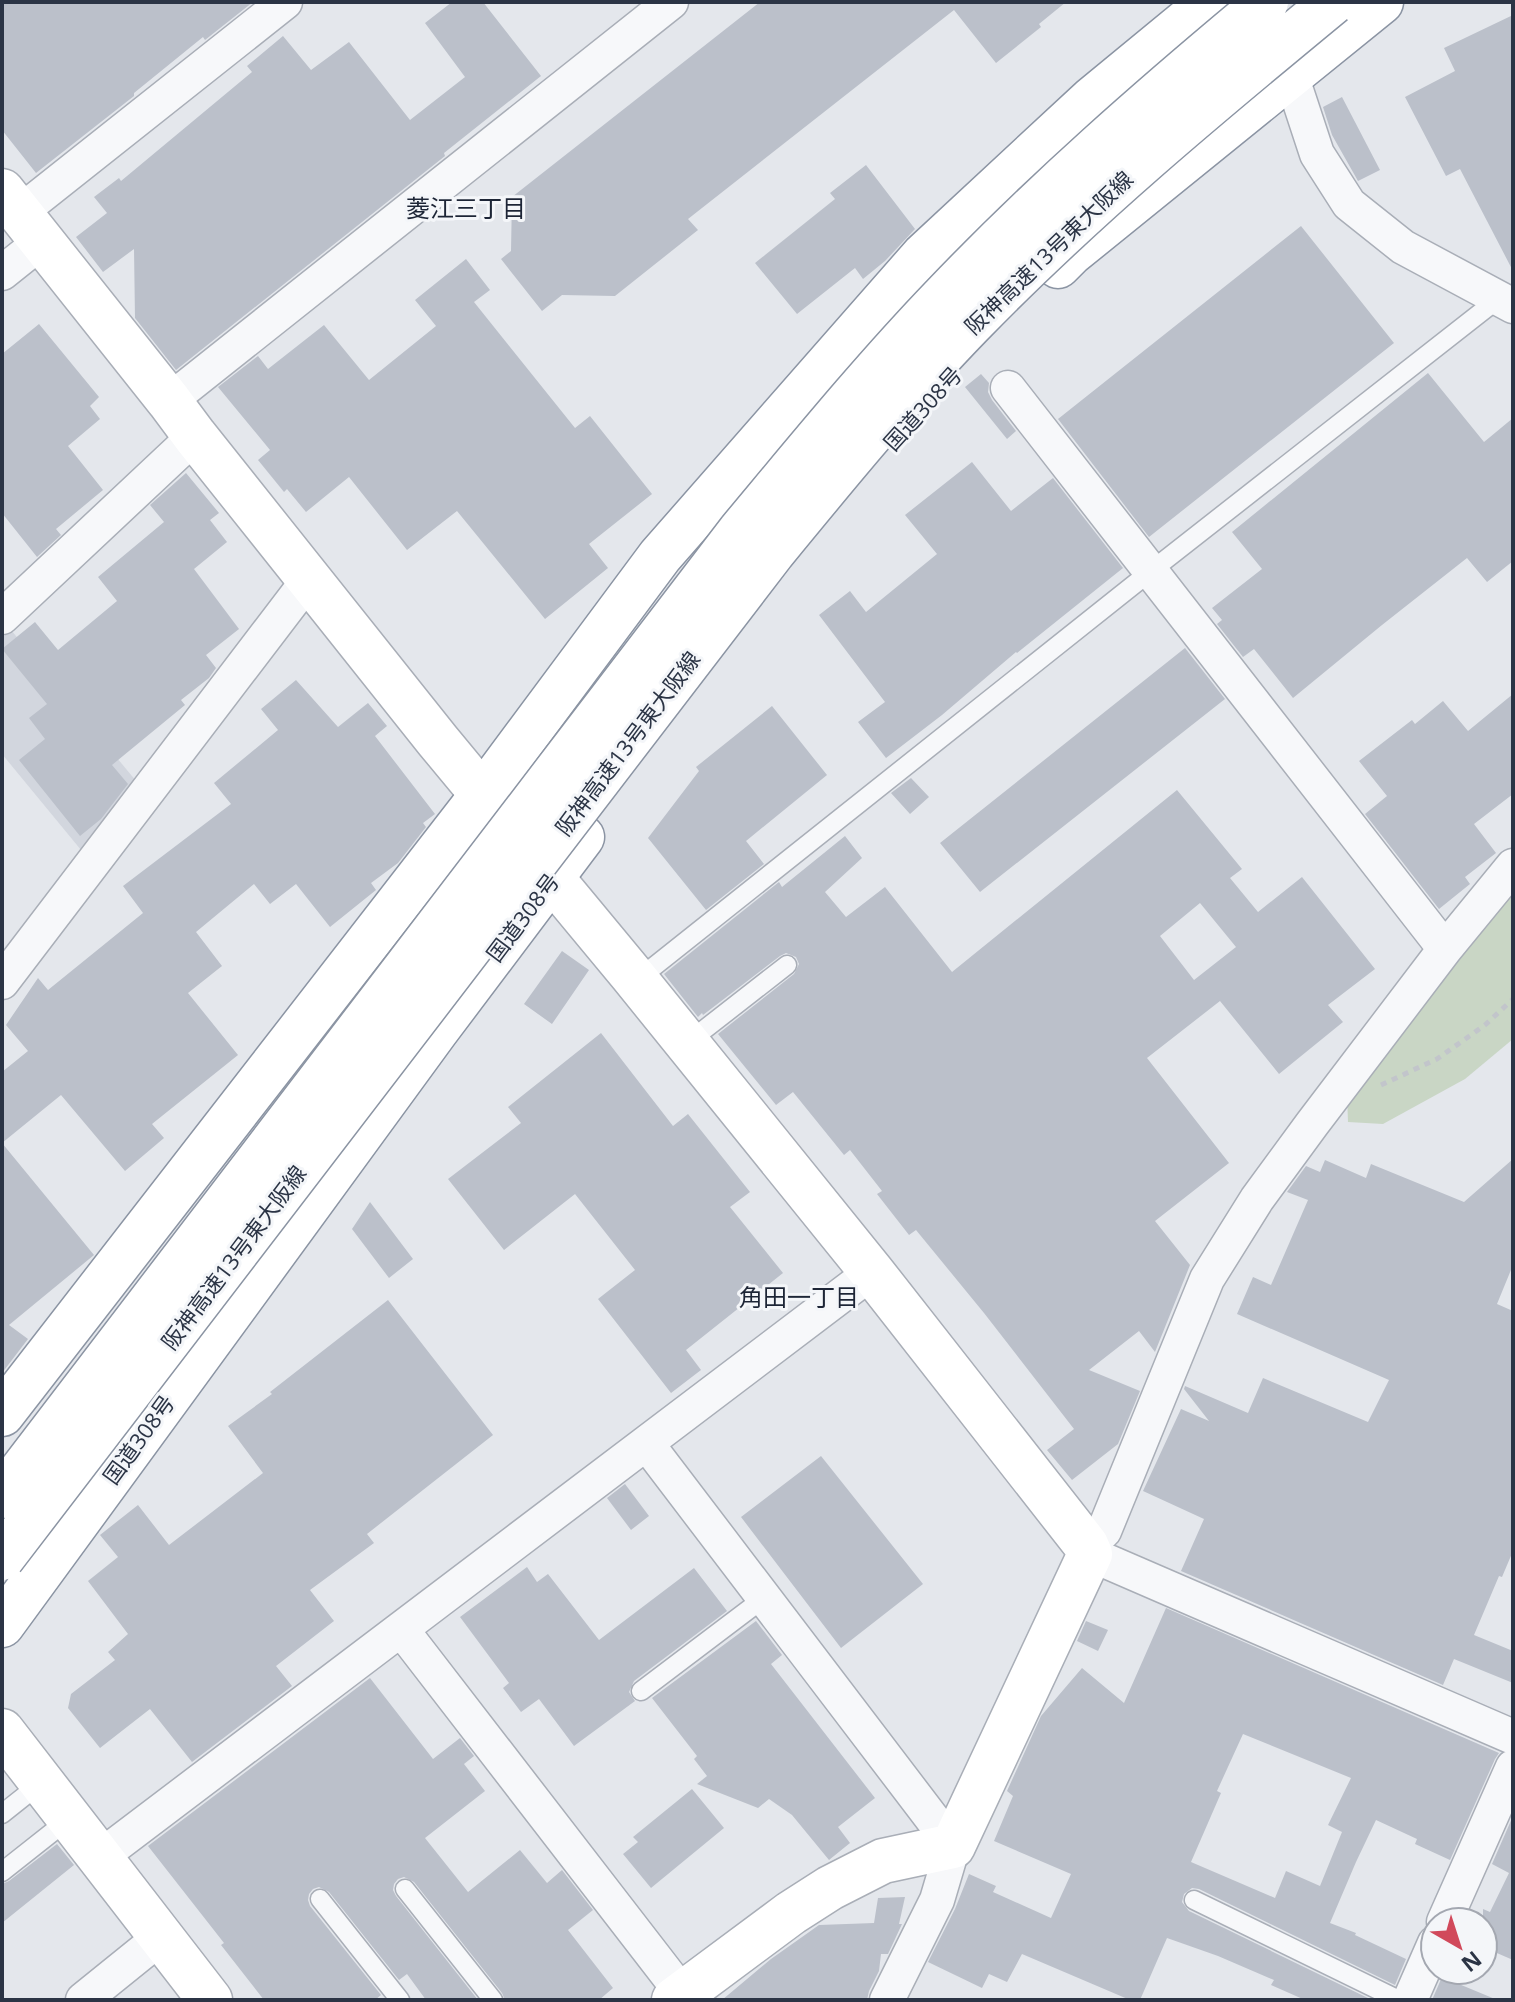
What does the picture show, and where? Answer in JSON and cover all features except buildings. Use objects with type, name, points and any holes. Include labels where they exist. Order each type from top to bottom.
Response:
[{"type":"main road","points":[[2,1414],[483,794],[660,556],[924,255],[1091,100],[1210,2]]},
{"type":"main road","name":"阪神高速13号東大阪線","points":[[2,1496],[740,531],[837,414],[943,297],[1057,183],[1178,75],[1266,2]]},
{"type":"main road","name":"阪神高速13号東大阪線","points":[[2,1558],[773,552],[865,440],[971,324],[1084,215],[1204,109],[1333,2]]},
{"type":"main road","name":"国道308号","points":[[2,1625],[552,877],[811,538],[934,391],[1071,253],[1381,2]]},
{"type":"main road","points":[[21,215],[438,741],[637,980],[872,1272],[1088,1549],[953,1846],[883,1861],[830,1888],[791,1913],[678,1997]]},
{"type":"main road","points":[[2,1731],[210,2000]]},
{"type":"street","points":[[2,273],[21,215],[285,2]]},
{"type":"street","points":[[169,401],[671,2]]},
{"type":"street","points":[[1291,75],[1317,154],[1349,204],[1403,247],[1506,302]]},
{"type":"street","points":[[1008,388],[1445,949]]},
{"type":"street","points":[[2,617],[195,436]]},
{"type":"street","points":[[2,982],[310,578]]},
{"type":"street","points":[[1513,866],[1445,949],[1331,1099],[1257,1199],[1207,1279],[1104,1531],[1088,1549],[1513,1737]]},
{"type":"street","points":[[100,1857],[872,1272]]},
{"type":"street","points":[[647,1444],[953,1846],[937,1900],[887,2000]]},
{"type":"street","points":[[401,1629],[678,1997]]},
{"type":"street","points":[[1451,1906],[1513,1767]]},
{"type":"street","points":[[83,2000],[161,1937]]},
{"type":"street","points":[[1410,2000],[1419,1979]]},
{"type":"lane","points":[[637,980],[1151,571],[1506,302]]},
{"type":"lane","points":[[687,1043],[787,965]]},
{"type":"lane","points":[[641,1691],[764,1598]]},
{"type":"lane","points":[[2,1814],[41,1783]]},
{"type":"lane","points":[[2,1872],[69,1819]]},
{"type":"lane","points":[[405,1889],[493,2000]]},
{"type":"lane","points":[[320,1899],[400,2000]]},
{"type":"lane","points":[[1194,1900],[1399,2000]]},
{"type":"path","points":[[1331,1099],[1347,1101],[1437,1059],[1485,1025],[1513,999]]},
{"type":"shaded area","points":[[11,630],[141,787],[86,856],[2,754],[2,638]]},
{"type":"green space","points":[[1513,889],[1513,1039],[1465,1079],[1383,1124],[1348,1122],[1347,1095]]},
{"type":"railway","points":[[2,1520],[743,552],[854,412],[986,265],[1125,135],[1284,2]]},
{"type":"railway","points":[[2,1540],[874,425],[1002,281],[1138,152],[1319,2]]},
{"type":"district","name":"菱江三丁目","points":[[466,207]]},
{"type":"district","name":"角田一丁目","points":[[799,1296]]}]
